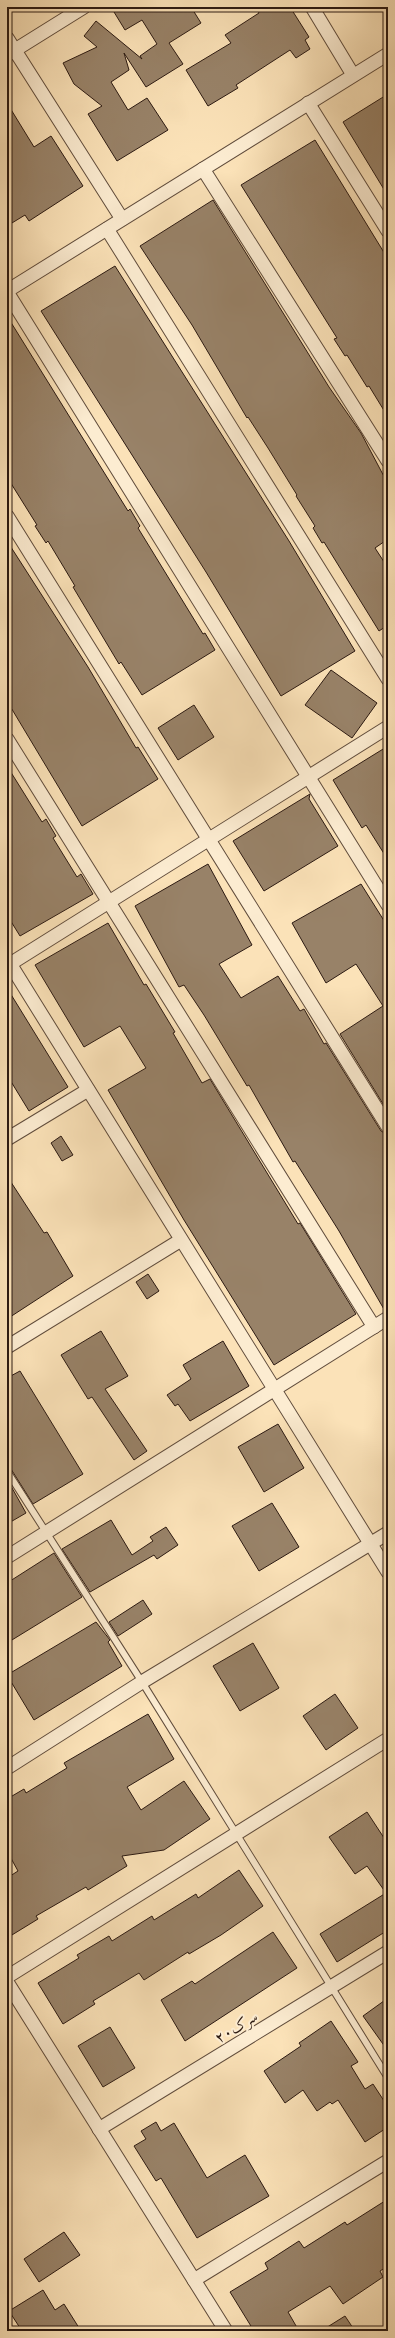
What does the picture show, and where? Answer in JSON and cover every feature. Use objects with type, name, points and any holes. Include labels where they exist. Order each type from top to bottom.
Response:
[{"type":"street","points":[[11,52],[84,7]]},
{"type":"street","points":[[312,7],[353,75]]},
{"type":"street","points":[[7,38],[11,52],[122,219]]},
{"type":"street","points":[[388,54],[7,292],[388,905]]},
{"type":"street","points":[[308,103],[388,231]]},
{"type":"street","points":[[203,169],[388,461]]},
{"type":"street","points":[[107,229],[388,679]]},
{"type":"street","points":[[7,516],[388,1127]]},
{"type":"street","points":[[388,727],[108,902],[8,961],[388,1572]]},
{"type":"street","points":[[7,739],[374,1327]]},
{"type":"street","points":[[7,1140],[88,1090]]},
{"type":"street","points":[[7,1346],[181,1240]]},
{"type":"street","points":[[7,1557],[388,1318]]},
{"type":"street","points":[[7,1768],[142,1682],[388,1533]]},
{"type":"street","points":[[7,1977],[388,1739]]},
{"type":"street","name":"سرک۲۰","points":[[99,2128],[332,1988],[388,1952]]},
{"type":"street","points":[[7,1982],[226,2331]]},
{"type":"street","points":[[194,2280],[388,2160]]},
{"type":"lane","points":[[7,1471],[142,1682],[388,2078]]},
{"type":"building","points":[[123,7],[191,7],[201,23],[169,43],[183,64],[146,87],[124,53],[129,70],[111,82],[128,110],[147,98],[168,130],[117,161],[88,114],[102,106],[74,84],[63,63],[97,47],[84,36],[96,21],[142,59],[140,56],[157,44],[142,20],[125,30],[114,12]]},
{"type":"building","points":[[256,7],[290,7],[309,37],[305,40],[310,49],[296,58],[290,50],[236,85],[238,88],[208,106],[186,70],[231,43],[225,35],[259,13]]},
{"type":"building","points":[[388,94],[388,196],[343,122]]},
{"type":"building","points":[[7,103],[34,147],[51,136],[83,186],[29,221],[25,215],[7,226]]},
{"type":"building","points":[[315,140],[388,259],[388,417],[369,386],[367,387],[347,355],[345,356],[334,339],[337,338],[241,185]]},
{"type":"building","points":[[213,200],[329,387],[361,433],[388,484],[388,539],[375,548],[388,568],[388,625],[379,631],[324,542],[322,543],[313,528],[315,526],[296,496],[297,495],[248,417],[247,418],[192,325],[140,246]]},
{"type":"building","points":[[115,266],[289,541],[355,651],[281,696],[206,572],[41,311]]},
{"type":"building","points":[[7,316],[128,511],[130,509],[140,526],[138,528],[203,634],[205,633],[215,650],[142,695],[121,662],[119,664],[73,587],[75,586],[48,541],[46,543],[35,526],[37,525],[7,477]]},
{"type":"building","points":[[7,541],[88,667],[136,748],[138,747],[158,779],[82,826],[7,701]]},
{"type":"building","points":[[331,670],[377,703],[352,738],[305,705]]},
{"type":"building","points":[[194,705],[214,737],[178,760],[158,728]]},
{"type":"building","points":[[388,746],[388,860],[366,825],[362,828],[333,780]]},
{"type":"building","points":[[7,766],[42,822],[46,819],[56,836],[53,838],[77,877],[81,874],[93,894],[20,936],[7,915]]},
{"type":"building","points":[[310,794],[309,799],[338,846],[264,891],[233,841]]},
{"type":"building","points":[[208,864],[252,945],[219,964],[241,998],[278,976],[300,1011],[304,1009],[324,1044],[326,1043],[381,1131],[388,1135],[388,1310],[385,1311],[339,1231],[295,1161],[293,1162],[249,1085],[247,1086],[204,1015],[184,985],[179,987],[135,906]]},
{"type":"building","points":[[361,884],[388,927],[388,1112],[340,1034],[383,1006],[356,964],[326,983],[292,923]]},
{"type":"building","points":[[108,923],[144,985],[146,984],[175,1032],[173,1033],[202,1083],[210,1079],[298,1224],[300,1223],[356,1314],[274,1365],[184,1220],[108,1090],[146,1068],[120,1026],[84,1047],[35,965]]},
{"type":"building","points":[[7,988],[68,1087],[29,1111],[7,1075]]},
{"type":"building","points":[[61,1136],[73,1155],[62,1161],[51,1143]]},
{"type":"building","points":[[7,1176],[44,1233],[47,1232],[73,1276],[7,1319]]},
{"type":"building","points":[[148,1274],[159,1291],[147,1299],[136,1282]]},
{"type":"building","points":[[101,1331],[128,1376],[105,1389],[147,1451],[134,1460],[92,1397],[88,1399],[61,1355]]},
{"type":"building","points":[[223,1341],[249,1386],[190,1421],[178,1404],[175,1406],[167,1395],[191,1379],[183,1365]]},
{"type":"building","points":[[20,1371],[83,1474],[33,1504],[11,1469],[7,1467],[7,1378]]},
{"type":"building","points":[[278,1424],[304,1468],[264,1492],[238,1447]]},
{"type":"building","points":[[7,1479],[26,1513],[7,1524]]},
{"type":"building","points":[[272,1503],[299,1547],[259,1571],[232,1526]]},
{"type":"building","points":[[111,1520],[132,1555],[153,1541],[150,1537],[166,1527],[178,1545],[157,1559],[154,1555],[90,1592],[62,1549]]},
{"type":"building","points":[[54,1553],[82,1597],[7,1643],[7,1583]]},
{"type":"building","points":[[143,1600],[152,1614],[118,1636],[109,1622]]},
{"type":"building","points":[[96,1622],[110,1640],[108,1642],[122,1666],[34,1720],[7,1675]]},
{"type":"building","points":[[253,1643],[279,1688],[240,1711],[213,1666]]},
{"type":"building","points":[[335,1694],[358,1728],[326,1750],[303,1716]]},
{"type":"building","points":[[148,1714],[174,1759],[127,1787],[141,1810],[184,1781],[210,1819],[164,1850],[122,1856],[127,1866],[88,1890],[86,1887],[36,1916],[38,1919],[7,1938],[7,1878],[18,1871],[7,1851],[7,1799],[24,1789],[26,1793],[67,1768],[64,1763]]},
{"type":"building","points":[[367,1812],[388,1844],[388,1930],[337,1962],[320,1934],[386,1893],[367,1866],[355,1874],[329,1837]]},
{"type":"building","points":[[239,1870],[263,1906],[221,1935],[189,1954],[188,1952],[144,1980],[139,1973],[93,2001],[95,2004],[63,2024],[38,1983],[79,1958],[77,1955],[109,1936],[112,1941],[152,1916],[154,1920],[196,1894],[198,1898]]},
{"type":"building","points":[[273,1932],[297,1968],[185,2041],[161,2000],[192,1981],[195,1984]]},
{"type":"building","points":[[388,1998],[388,2051],[363,2016]]},
{"type":"building","points":[[331,2021],[358,2062],[351,2066],[365,2089],[373,2084],[388,2107],[388,2127],[365,2142],[338,2100],[332,2104],[330,2102],[317,2111],[303,2090],[285,2103],[264,2071],[301,2046],[299,2043]]},
{"type":"building","points":[[110,2027],[135,2068],[103,2087],[78,2046]]},
{"type":"building","points":[[156,2122],[161,2131],[174,2123],[207,2178],[245,2155],[269,2196],[197,2238],[161,2178],[156,2181],[134,2146],[146,2139],[141,2131]]},
{"type":"building","points":[[388,2199],[388,2266],[380,2271],[383,2277],[343,2304],[330,2286],[288,2312],[299,2331],[254,2331],[230,2292],[268,2269],[265,2263],[299,2241],[304,2248],[345,2222],[347,2225]]},
{"type":"building","points":[[64,2232],[80,2255],[39,2282],[24,2259]]},
{"type":"building","points":[[43,2290],[55,2310],[64,2304],[81,2331],[22,2331],[9,2311]]},
{"type":"building","points":[[345,2316],[355,2331],[321,2331]]}]
